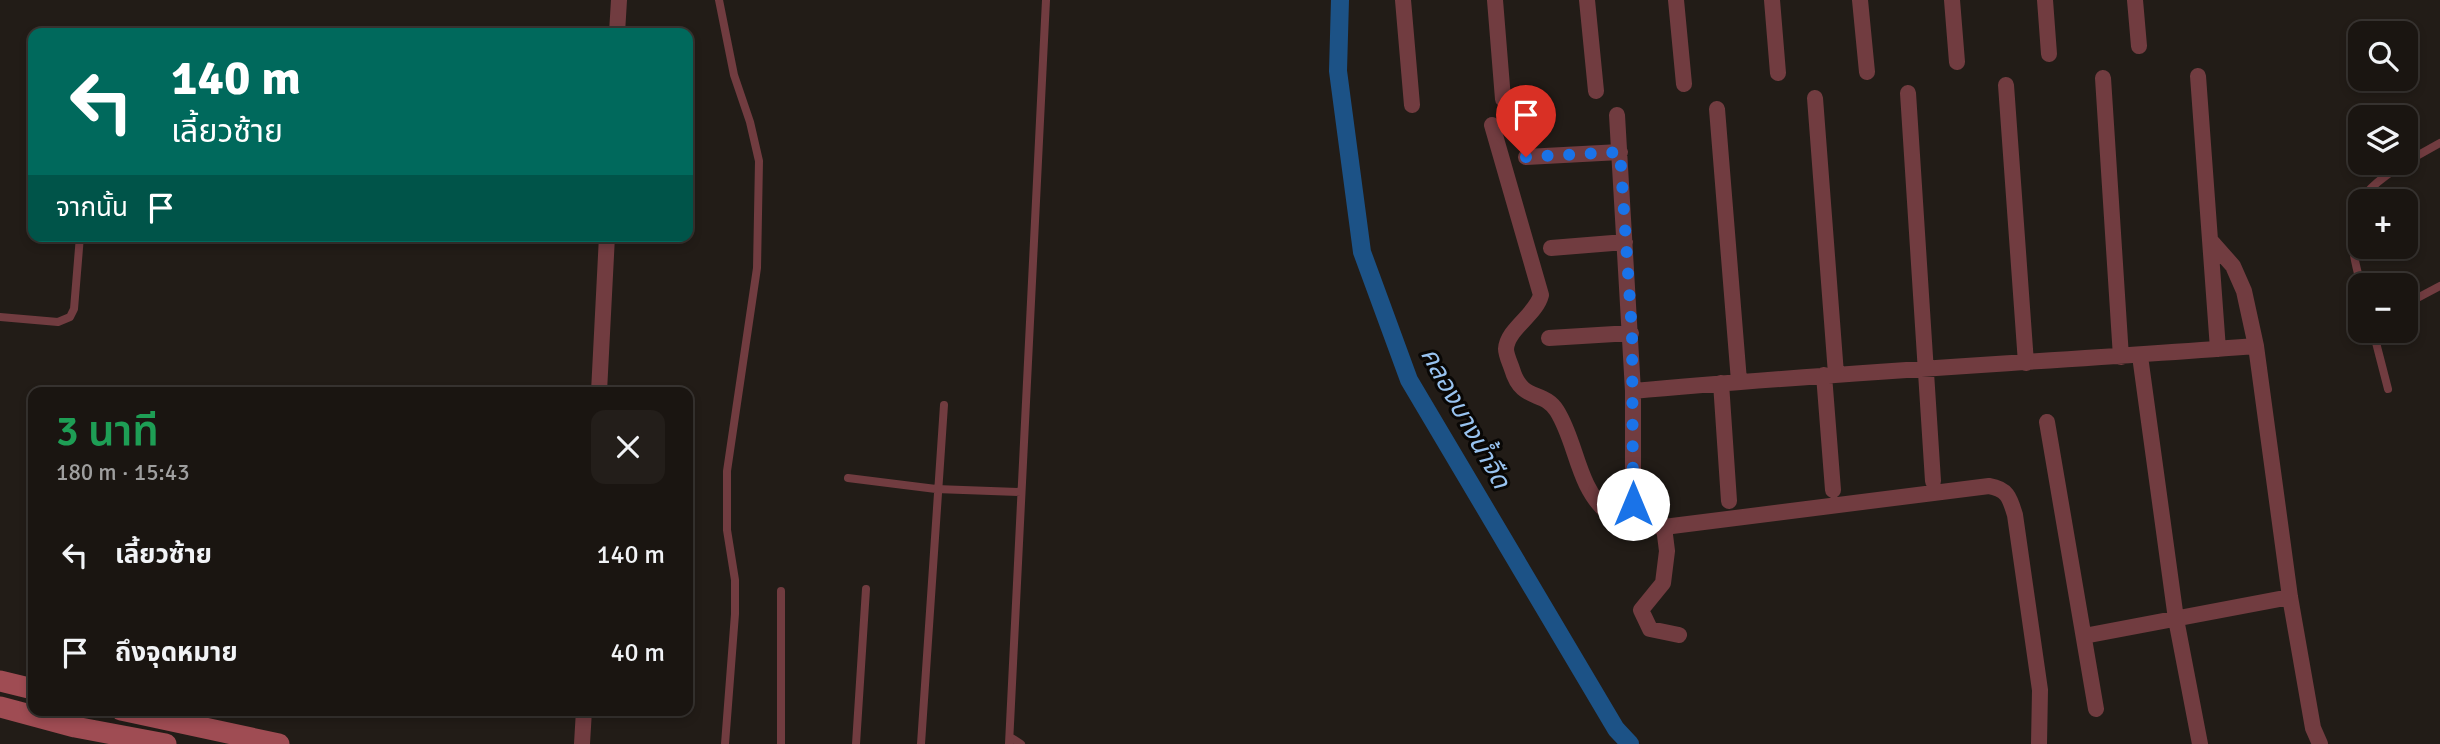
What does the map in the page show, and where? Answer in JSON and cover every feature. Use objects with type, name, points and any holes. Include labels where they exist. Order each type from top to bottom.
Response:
[{"type":"main road","points":[[0,681],[28,688]]},
{"type":"main road","points":[[0,707],[28,714]]},
{"type":"main road","points":[[34,716],[75,727],[166,744]]},
{"type":"main road","points":[[145,716],[201,730],[279,744]]},
{"type":"street","points":[[617,28],[619,0]]},
{"type":"street","points":[[1403,0],[1412,105]]},
{"type":"street","points":[[1495,0],[1503,99]]},
{"type":"street","points":[[1587,0],[1596,91]]},
{"type":"street","points":[[1676,0],[1684,84]]},
{"type":"street","points":[[1772,0],[1778,73]]},
{"type":"street","points":[[1860,0],[1867,72]]},
{"type":"street","points":[[1952,0],[1957,62]]},
{"type":"street","points":[[2045,0],[2049,54]]},
{"type":"street","points":[[2135,0],[2139,46]]},
{"type":"street","points":[[2198,76],[2218,349]]},
{"type":"street","points":[[2103,78],[2121,357]]},
{"type":"street","points":[[2006,85],[2026,363]]},
{"type":"street","points":[[1908,93],[1933,481]]},
{"type":"street","points":[[1815,98],[1830,374],[1833,491]]},
{"type":"street","points":[[1717,109],[1739,381]]},
{"type":"street","points":[[1617,115],[1632,333],[1633,504]]},
{"type":"street","points":[[1492,125],[1541,295],[1539,304],[1506,347],[1516,384],[1558,412],[1590,492],[1608,514],[1634,524],[1664,527],[1989,486],[2000,488],[2007,492],[2015,515],[2040,690],[2039,744]]},
{"type":"street","points":[[1526,157],[1620,152]]},
{"type":"street","points":[[2210,240],[2233,266],[2244,291],[2256,346],[2290,597],[2312,728],[2320,744]]},
{"type":"street","points":[[599,387],[607,242]]},
{"type":"street","points":[[1551,248],[1625,242]]},
{"type":"street","points":[[1549,338],[1632,333]]},
{"type":"street","points":[[1633,391],[1830,374],[2140,356],[2256,346]]},
{"type":"street","points":[[2140,356],[2176,620],[2200,744]]},
{"type":"street","points":[[1721,383],[1729,501]]},
{"type":"street","points":[[2047,422],[2096,709]]},
{"type":"street","points":[[1664,527],[1667,551],[1662,583],[1641,611],[1650,629],[1679,635]]},
{"type":"street","points":[[2084,636],[2290,597]]},
{"type":"street","points":[[582,744],[583,716]]},
{"type":"lane","points":[[719,0],[731,63],[759,161],[757,268],[727,471],[727,530],[735,580],[735,614],[725,744]]},
{"type":"lane","points":[[1021,744],[1010,741],[1046,0]]},
{"type":"lane","points":[[2418,155],[2440,143]]},
{"type":"lane","points":[[2358,273],[2352,219],[2360,197],[2388,175]]},
{"type":"lane","points":[[0,317],[58,322],[70,317],[74,309],[80,242]]},
{"type":"lane","points":[[2418,298],[2440,286]]},
{"type":"lane","points":[[2376,343],[2388,388]]},
{"type":"lane","points":[[921,744],[936,489],[944,405]]},
{"type":"lane","points":[[848,478],[936,489],[1021,492]]},
{"type":"lane","points":[[856,744],[866,589]]},
{"type":"lane","points":[[781,744],[782,592]]},
{"type":"waterway","name":"คลองบางน้ำจืด","points":[[1340,0],[1338,71],[1362,252],[1409,380],[1616,729],[1630,744]]},
{"type":"route","points":[[1526,157],[1620,152],[1632,333],[1633,504]]}]
